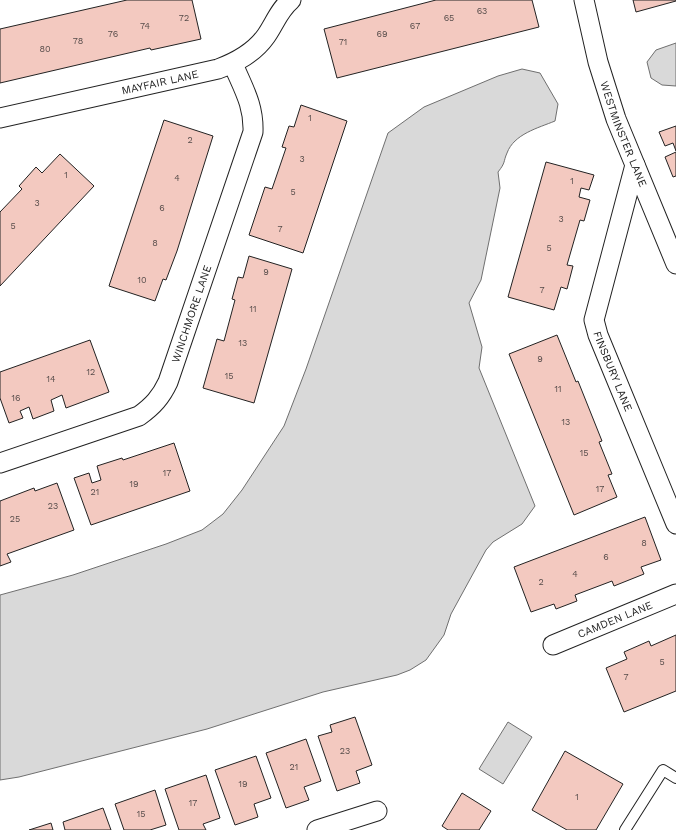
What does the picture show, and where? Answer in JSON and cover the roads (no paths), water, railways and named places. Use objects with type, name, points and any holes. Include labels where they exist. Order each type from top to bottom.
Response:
[{"type":"street","name":"MAYFAIR LANE","points":[[0,118],[210,71],[232,64],[257,47],[266,36],[282,7],[291,0]]},
{"type":"street","name":"WESTMINSTER LANE","points":[[584,0],[598,62],[616,119],[676,264]]},
{"type":"street","name":"WINCHMORE LANE","points":[[0,463],[139,416],[151,408],[161,396],[168,382],[252,132],[254,116],[232,64]]},
{"type":"street","name":"FINSBURY LANE","points":[[635,165],[594,320],[598,336],[676,524]]},
{"type":"street","name":"CAMDEN LANE","points":[[554,645],[676,594]]},
{"type":"street","points":[[317,830],[377,811]]},
{"type":"lane","points":[[629,829],[663,770],[676,778]]}]
